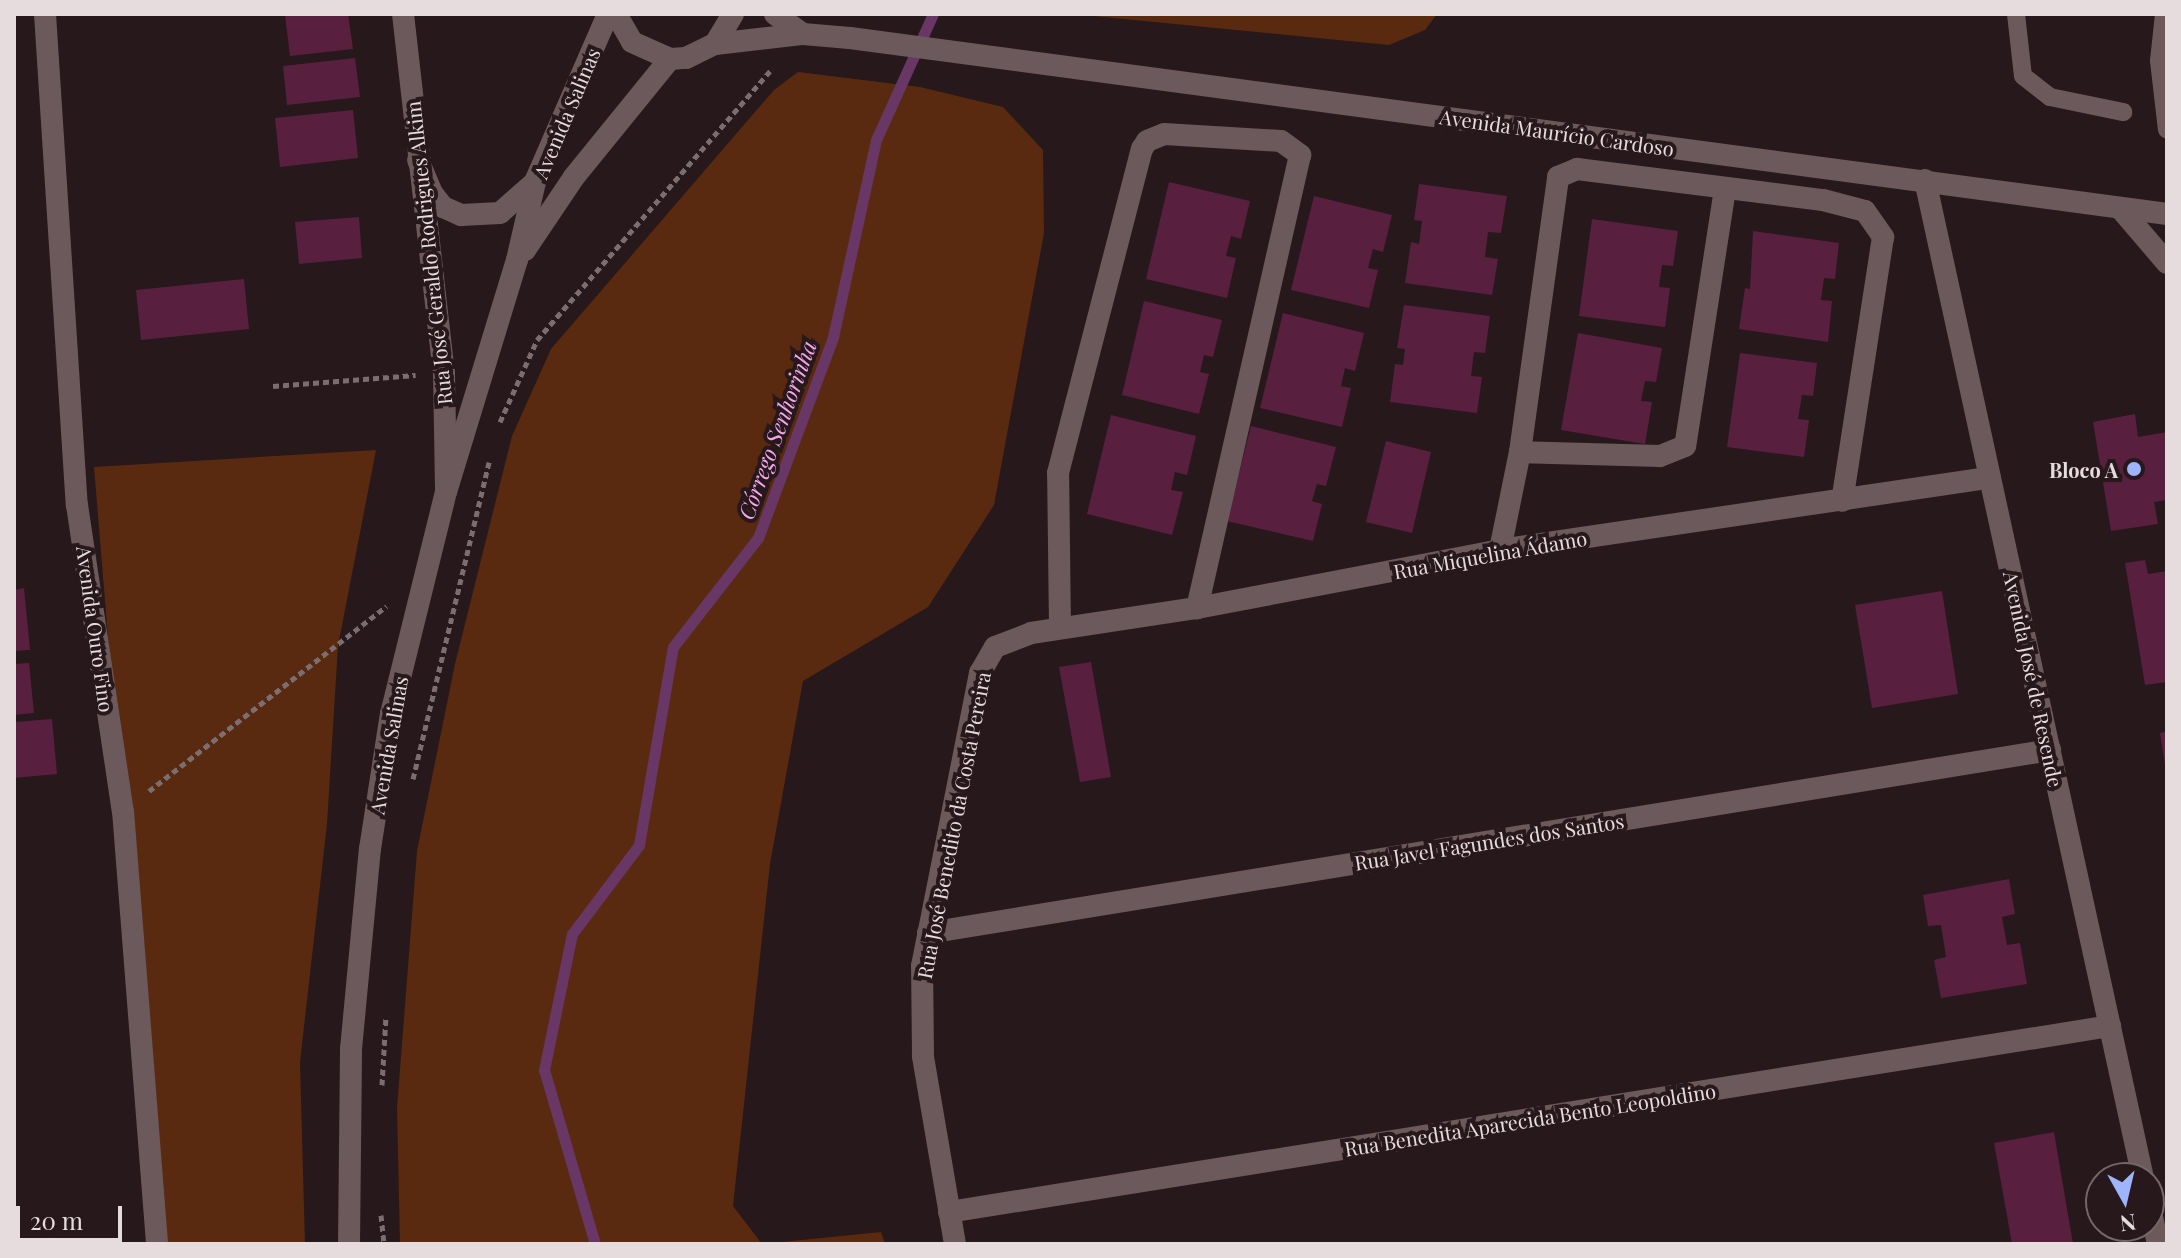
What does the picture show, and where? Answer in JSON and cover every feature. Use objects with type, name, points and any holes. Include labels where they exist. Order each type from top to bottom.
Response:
[{"type":"street","name":"Avenida Ouro Fino","points":[[45,14],[77,505],[123,811],[157,1244]]},
{"type":"street","name":"Rua José Geraldo Rodrigues Alkim","points":[[403,14],[444,373],[446,492]]},
{"type":"street","name":"Avenida Salinas","points":[[349,1244],[351,1049],[370,849],[391,714],[446,492],[517,260],[535,182],[608,14]]},
{"type":"street","points":[[616,14],[632,42],[670,59]]},
{"type":"street","points":[[715,44],[733,14]]},
{"type":"street","points":[[775,14],[803,34]]},
{"type":"street","name":"Avenida Maurício Cardoso","points":[[670,59],[686,58],[715,44],[803,34],[850,38],[2167,214]]},
{"type":"street","name":"Avenida Salinas","points":[[517,260],[574,177],[670,59]]},
{"type":"street","points":[[1060,628],[1058,473],[1142,149],[1147,141],[1164,134],[1281,141],[1300,155],[1197,608]]},
{"type":"street","points":[[418,160],[432,193],[443,207],[461,215],[500,213],[535,182]]},
{"type":"street","points":[[1500,550],[1520,452],[1558,177],[1577,169],[1850,205],[1875,221],[1883,237],[1842,501]]},
{"type":"street","name":"Avenida José de Resende","points":[[1925,180],[2140,1162]]},
{"type":"street","points":[[1520,452],[1660,456],[1685,446],[1725,189]]},
{"type":"street","points":[[2120,208],[2167,263]]},
{"type":"street","name":"Rua Miquelina Ádamo","points":[[995,647],[1012,638],[1060,628],[1197,608],[1500,550],[1990,478]]},
{"type":"street","name":"Rua José Benedito da Costa Pereira","points":[[955,1244],[923,1056],[920,1000],[928,933],[980,673],[995,647]]},
{"type":"street","name":"Rua Javel Fagundes dos Santos","points":[[928,933],[2050,750]]},
{"type":"street","name":"Rua Benedita Aparecida Bento Leopoldino","points":[[949,1212],[2110,1026]]},
{"type":"lane","points":[[2016,14],[2023,76],[2050,97],[2123,112]]},
{"type":"lane","points":[[2164,14],[2159,61],[2167,130]]},
{"type":"path","points":[[497,430],[537,340],[803,34]]},
{"type":"path","points":[[273,386],[444,373]]},
{"type":"path","points":[[412,788],[489,459]]},
{"type":"path","points":[[123,811],[423,579]]},
{"type":"path","points":[[382,1094],[386,1000]]},
{"type":"path","points":[[380,1202],[384,1244]]},
{"type":"shaded area","points":[[1073,14],[1437,14],[1425,30],[1389,45]]},
{"type":"shaded area","points":[[798,72],[920,87],[1003,107],[1043,150],[1044,233],[994,505],[928,607],[803,681],[770,864],[733,1206],[762,1244],[400,1244],[397,1108],[417,851],[455,664],[512,436],[551,349],[774,90]]},
{"type":"shaded area","points":[[376,450],[338,646],[327,824],[300,1062],[305,1244],[158,1244],[94,467]]},
{"type":"shaded area","points":[[881,1232],[885,1244],[762,1244]]},
{"type":"building","points":[[348,14],[353,49],[290,56],[285,15]]},
{"type":"building","points":[[355,58],[360,97],[287,105],[283,66]]},
{"type":"building","points":[[353,110],[358,158],[280,167],[275,118]]},
{"type":"building","points":[[1169,182],[1250,201],[1241,239],[1231,236],[1226,256],[1236,258],[1227,298],[1146,279]]},
{"type":"building","points":[[1419,184],[1507,196],[1501,233],[1488,232],[1485,257],[1498,259],[1492,295],[1405,283],[1411,242],[1419,244],[1422,221],[1414,220]]},
{"type":"building","points":[[1314,196],[1392,215],[1383,252],[1373,249],[1368,268],[1378,270],[1369,308],[1291,290]]},
{"type":"building","points":[[359,217],[362,258],[299,264],[295,222]]},
{"type":"building","points":[[1592,219],[1678,231],[1673,266],[1662,265],[1659,287],[1670,288],[1665,327],[1579,316]]},
{"type":"building","points":[[1753,231],[1839,243],[1835,279],[1824,278],[1821,300],[1832,301],[1828,342],[1739,329],[1745,288],[1750,289]]},
{"type":"building","points":[[244,279],[249,329],[141,340],[136,290]]},
{"type":"building","points":[[1144,301],[1222,320],[1213,357],[1204,355],[1200,372],[1209,374],[1199,414],[1122,395]]},
{"type":"building","points":[[1404,305],[1490,316],[1485,353],[1474,352],[1471,376],[1482,377],[1477,413],[1390,402],[1395,364],[1403,365],[1405,349],[1397,348]]},
{"type":"building","points":[[1283,313],[1364,333],[1355,371],[1345,368],[1341,386],[1351,388],[1342,427],[1260,408]]},
{"type":"building","points":[[1578,333],[1662,348],[1656,382],[1645,381],[1641,401],[1652,402],[1645,444],[1561,430]]},
{"type":"building","points":[[1740,353],[1817,363],[1813,396],[1802,395],[1798,419],[1809,420],[1804,457],[1727,447]]},
{"type":"building","name":"Bloco A","points":[[2135,414],[2138,437],[2167,432],[2167,500],[2154,502],[2158,524],[2111,531],[2093,422]]},
{"type":"building","points":[[1111,415],[1196,436],[1187,475],[1175,472],[1171,490],[1183,492],[1172,535],[1087,514]]},
{"type":"building","points":[[1251,426],[1336,447],[1326,486],[1317,484],[1312,501],[1322,504],[1313,541],[1227,521]]},
{"type":"building","points":[[1386,441],[1431,452],[1412,533],[1366,522]]},
{"type":"building","points":[[2145,560],[2148,574],[2167,571],[2167,682],[2145,685],[2125,563]]},
{"type":"building","points":[[24,588],[30,650],[14,651],[14,590]]},
{"type":"building","points":[[1942,591],[1958,694],[1872,708],[1855,605]]},
{"type":"building","points":[[1091,662],[1111,777],[1080,782],[1059,667]]},
{"type":"building","points":[[29,663],[34,713],[14,715],[14,664]]},
{"type":"building","points":[[52,719],[57,774],[14,778],[14,722]]},
{"type":"building","points":[[2167,731],[2167,765],[2165,765],[2160,733]]},
{"type":"building","points":[[2009,879],[2015,914],[2002,917],[2007,945],[2020,943],[2027,984],[1941,998],[1934,960],[1946,957],[1941,925],[1928,926],[1923,895]]},
{"type":"building","points":[[2054,1132],[2073,1244],[2012,1244],[1994,1143]]},
{"type":"waterway","name":"Córrego Senhorinha","points":[[595,1244],[544,1070],[572,934],[639,845],[673,647],[758,538],[833,337],[876,140],[933,14]]},
{"type":"place","name":"Bloco A","points":[[2134,469]]}]
